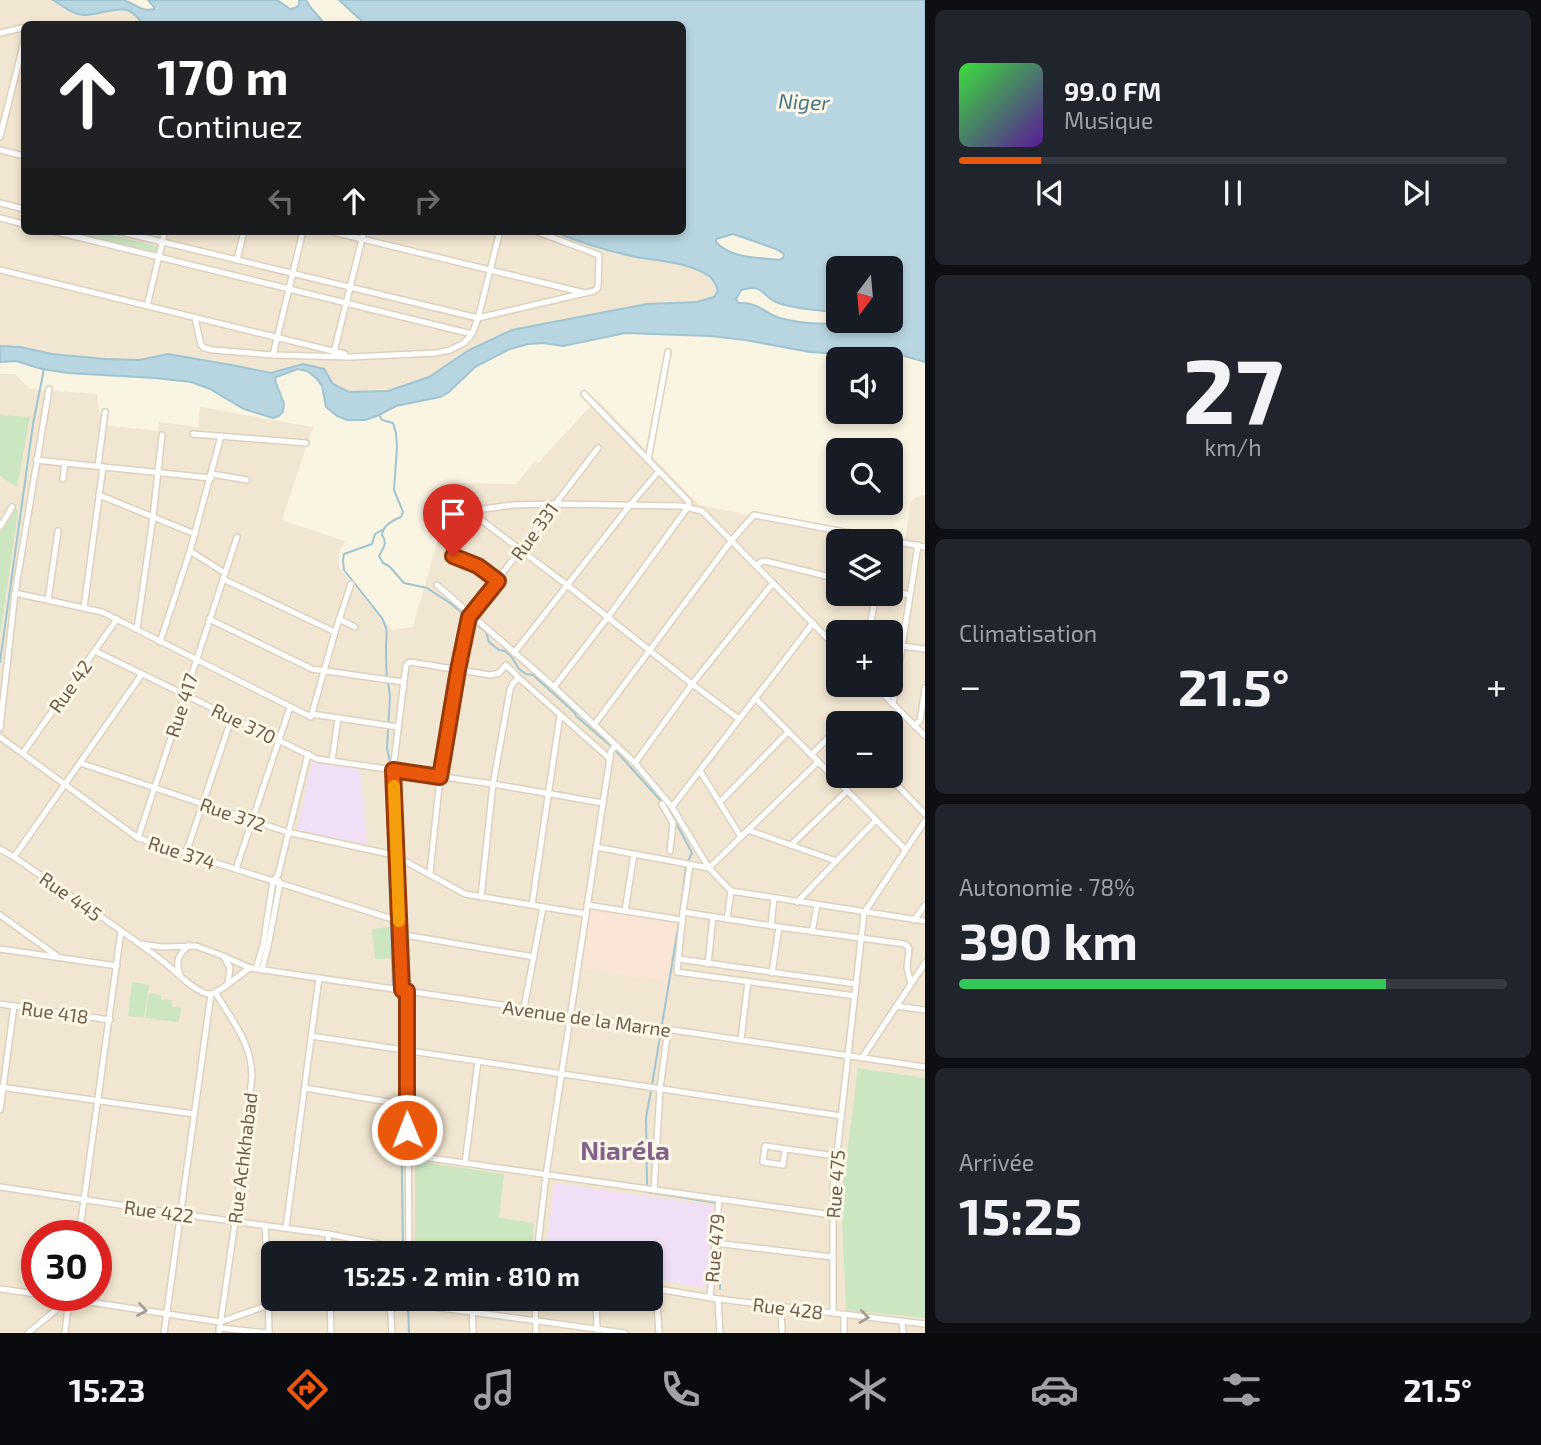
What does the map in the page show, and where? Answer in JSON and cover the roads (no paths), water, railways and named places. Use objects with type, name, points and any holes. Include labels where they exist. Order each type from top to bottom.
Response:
[{"type":"street","points":[[0,33],[21,28]]},
{"type":"street","points":[[0,137],[21,53]]},
{"type":"street","points":[[0,150],[21,155]]},
{"type":"street","points":[[0,203],[21,208]]},
{"type":"street","points":[[0,218],[21,223]]},
{"type":"street","points":[[69,235],[472,334]]},
{"type":"street","points":[[133,235],[478,318],[598,288],[599,255],[546,235]]},
{"type":"street","points":[[147,306],[164,235]]},
{"type":"street","points":[[237,260],[243,235]]},
{"type":"street","points":[[273,355],[302,235]]},
{"type":"street","points":[[346,235],[585,293]]},
{"type":"street","points":[[334,352],[363,235]]},
{"type":"street","points":[[195,318],[201,345],[213,350],[273,355],[355,356],[436,353],[450,350],[464,343],[472,334],[499,235]]},
{"type":"street","points":[[0,270],[355,356]]},
{"type":"street","points":[[648,460],[668,352]]},
{"type":"street","points":[[0,728],[15,593],[49,388]]},
{"type":"street","points":[[554,687],[688,508],[689,502],[584,394]]},
{"type":"street","points":[[84,608],[99,495],[105,412]]},
{"type":"street","points":[[193,434],[306,443]]},
{"type":"street","points":[[137,629],[162,435]]},
{"type":"street","points":[[160,642],[195,534],[220,436]]},
{"type":"street","name":"Rue 331","points":[[469,618],[598,448]]},
{"type":"street","points":[[36,460],[247,480]]},
{"type":"street","points":[[63,479],[65,463]]},
{"type":"street","points":[[409,1241],[405,991],[393,855],[393,770],[405,665],[410,662],[490,675],[499,673],[629,505],[659,471]]},
{"type":"street","points":[[99,495],[195,534]]},
{"type":"street","points":[[739,719],[475,516],[475,510],[513,505],[554,504],[681,506],[702,511],[826,637]]},
{"type":"street","points":[[0,527],[12,508]]},
{"type":"street","points":[[593,725],[731,541],[754,515],[827,529]]},
{"type":"street","points":[[48,600],[58,531]]},
{"type":"street","name":"Rue 417","points":[[138,838],[237,537]]},
{"type":"street","points":[[903,543],[921,546],[903,640]]},
{"type":"street","points":[[190,551],[224,576],[335,632]]},
{"type":"street","points":[[453,556],[478,566],[498,581]]},
{"type":"street","points":[[757,566],[765,561],[826,576]]},
{"type":"street","points":[[635,763],[692,684],[773,583]]},
{"type":"street","points":[[312,714],[351,584]]},
{"type":"street","points":[[437,585],[469,618],[554,687],[614,748],[635,763],[672,807],[676,821],[670,851]]},
{"type":"street","points":[[15,593],[102,612],[311,717],[312,714],[398,727]]},
{"type":"street","points":[[903,594],[910,595]]},
{"type":"street","points":[[209,618],[313,669],[403,682]]},
{"type":"street","points":[[430,873],[440,777],[469,618]]},
{"type":"street","points":[[339,619],[355,626]]},
{"type":"street","name":"Rue 42","points":[[23,753],[117,620]]},
{"type":"street","points":[[672,807],[813,623]]},
{"type":"street","points":[[903,646],[925,649]]},
{"type":"street","name":"Rue 370","points":[[95,651],[317,759],[603,803]]},
{"type":"street","points":[[506,665],[610,759]]},
{"type":"street","points":[[14,857],[142,674]]},
{"type":"street","points":[[481,897],[493,784],[510,690],[519,678]]},
{"type":"street","points":[[914,725],[920,721],[925,688]]},
{"type":"street","points":[[886,697],[925,736]]},
{"type":"street","points":[[893,704],[894,697]]},
{"type":"street","points":[[755,698],[905,849]]},
{"type":"street","points":[[236,869],[290,707]]},
{"type":"street","points":[[532,905],[560,715]]},
{"type":"street","points":[[186,853],[232,718]]},
{"type":"street","points":[[332,761],[338,718]]},
{"type":"street","points":[[720,802],[788,732]]},
{"type":"street","name":"Rue 374","points":[[0,737],[138,838],[277,880],[389,918]]},
{"type":"street","points":[[811,755],[826,740]]},
{"type":"street","points":[[538,1241],[570,1015],[610,759],[614,748]]},
{"type":"street","points":[[189,945],[178,957],[180,975],[203,992],[213,993],[256,969],[307,754]]},
{"type":"street","points":[[709,868],[818,762]]},
{"type":"street","name":"Rue 372","points":[[80,763],[287,832],[393,855],[465,894],[586,914]]},
{"type":"street","points":[[700,771],[741,837]]},
{"type":"street","points":[[900,788],[925,814]]},
{"type":"street","points":[[791,845],[846,791]]},
{"type":"street","points":[[662,804],[709,868],[732,891],[925,921]]},
{"type":"street","points":[[797,902],[876,820]]},
{"type":"street","points":[[864,913],[925,821]]},
{"type":"street","points":[[748,830],[836,861]]},
{"type":"street","points":[[596,847],[709,868]]},
{"type":"street","name":"Rue 445","points":[[0,849],[141,944],[180,975]]},
{"type":"street","points":[[625,911],[635,855]]},
{"type":"street","points":[[690,864],[682,912],[677,972],[855,996]]},
{"type":"street","points":[[727,919],[732,891]]},
{"type":"street","points":[[771,926],[774,898]]},
{"type":"street","points":[[587,905],[682,920]]},
{"type":"street","points":[[812,932],[817,905]]},
{"type":"street","points":[[914,920],[925,905]]},
{"type":"street","points":[[524,1008],[543,907]]},
{"type":"street","points":[[682,912],[905,944],[908,945],[907,968],[911,984]]},
{"type":"street","name":"Rue 475","points":[[833,1313],[832,1189],[864,913]]},
{"type":"street","points":[[0,915],[60,958]]},
{"type":"street","points":[[708,964],[713,917]]},
{"type":"street","points":[[772,973],[779,928]]},
{"type":"street","points":[[82,1220],[121,931]]},
{"type":"street","points":[[399,934],[534,957]]},
{"type":"street","points":[[141,944],[162,947],[196,946],[223,956],[230,968],[228,983]]},
{"type":"street","points":[[0,949],[117,966]]},
{"type":"street","name":"Avenue de la Marne","points":[[223,956],[256,969],[925,1067]]},
{"type":"street","points":[[679,959],[856,984]]},
{"type":"street","points":[[862,1058],[925,963]]},
{"type":"street","points":[[286,1228],[319,978]]},
{"type":"street","points":[[741,1040],[748,981]]},
{"type":"street","points":[[164,1333],[213,993]]},
{"type":"street","name":"Rue Achkhabad","points":[[213,993],[245,1042],[251,1060],[252,1086],[219,1328]]},
{"type":"street","name":"Rue 418","points":[[0,1004],[110,1020]]},
{"type":"street","points":[[0,1110],[14,1006]]},
{"type":"street","points":[[896,1006],[925,1010]]},
{"type":"street","points":[[654,1190],[660,1089],[668,1030]]},
{"type":"street","points":[[312,1037],[841,1116]]},
{"type":"street","points":[[465,1163],[478,1061]]},
{"type":"street","points":[[2,1087],[194,1114]]},
{"type":"street","points":[[305,1087],[407,1105]]},
{"type":"street","points":[[785,1149],[783,1165],[763,1162],[765,1146],[836,1156]]},
{"type":"street","points":[[408,1155],[832,1215]]},
{"type":"street","name":"Rue 422","points":[[0,1187],[364,1241]]},
{"type":"street","name":"Rue 479","points":[[710,1297],[719,1199]]},
{"type":"street","points":[[265,1226],[266,1241]]},
{"type":"street","points":[[328,1234],[328,1241]]},
{"type":"street","points":[[715,1243],[832,1257]]},
{"type":"street","points":[[0,1289],[21,1292]]},
{"type":"street","name":"Rue 428","points":[[663,1290],[925,1324]]},
{"type":"street","name":"Rue 479","points":[[718,1299],[720,1333]]},
{"type":"street","points":[[112,1304],[167,1314],[219,1328],[269,1333],[268,1311]]},
{"type":"street","points":[[781,1307],[782,1333]]},
{"type":"street","points":[[219,1328],[261,1309]]},
{"type":"street","points":[[28,1333],[53,1311]]},
{"type":"street","points":[[65,1333],[67,1311]]},
{"type":"street","points":[[330,1311],[331,1333]]},
{"type":"street","points":[[391,1311],[392,1333]]},
{"type":"street","points":[[458,1311],[625,1333]]},
{"type":"street","points":[[536,1311],[536,1333]]},
{"type":"street","points":[[597,1311],[598,1331]]},
{"type":"street","points":[[656,1311],[659,1333]]},
{"type":"street","points":[[472,1313],[473,1333]]},
{"type":"street","points":[[844,1315],[844,1333]]},
{"type":"street","points":[[902,1321],[903,1333]]},
{"type":"water","points":[[53,0],[122,0],[149,10],[154,7],[148,0],[277,0],[290,9],[299,5],[299,0],[306,0],[322,21],[141,21],[127,10],[83,15]]},
{"type":"water","name":"Niger","points":[[339,0],[925,0],[925,362],[903,356],[903,347],[826,347],[826,353],[711,336],[625,333],[563,346],[543,343],[510,349],[475,367],[440,397],[396,406],[365,420],[347,420],[326,407],[322,386],[316,378],[307,371],[298,369],[276,377],[284,404],[283,411],[273,418],[244,409],[210,389],[191,382],[68,373],[16,361],[0,362],[0,346],[105,359],[140,360],[168,354],[271,373],[303,364],[324,369],[333,384],[349,392],[388,391],[429,377],[469,350],[512,330],[647,304],[697,302],[714,297],[718,291],[714,281],[698,270],[614,252],[563,235],[686,235],[686,21],[362,21]],"holes":[[[733,234],[784,254],[779,260],[737,254],[722,248],[716,239]]]},
{"type":"waterway","points":[[0,662],[33,424],[44,369]]},
{"type":"waterway","points":[[379,415],[382,420],[393,423],[396,433],[394,490],[403,512],[401,517],[384,529],[382,535],[385,543],[379,556],[383,563],[404,583],[427,588],[450,603],[486,632],[489,642],[511,656],[519,669],[533,675],[612,747]]},
{"type":"waterway","points":[[382,530],[375,534],[372,544],[344,554],[343,560],[344,570],[384,623],[387,633],[387,677]]},
{"type":"waterway","points":[[388,682],[390,697],[387,748],[391,767]]},
{"type":"waterway","points":[[616,751],[661,801]]},
{"type":"waterway","points":[[391,783],[392,849],[389,875],[393,987]]},
{"type":"waterway","points":[[666,805],[671,815]]},
{"type":"waterway","points":[[676,823],[692,853],[688,861]]},
{"type":"waterway","points":[[680,916],[686,866]]},
{"type":"waterway","points":[[652,1085],[679,922]]},
{"type":"waterway","points":[[647,1186],[646,1118],[651,1091]]},
{"type":"waterway","points":[[401,1108],[403,1241]]},
{"type":"waterway","points":[[647,1192],[717,1203]]},
{"type":"waterway","points":[[720,1220],[720,1289]]},
{"type":"waterway","points":[[408,1311],[409,1333]]},
{"type":"district","name":"Niaréla","points":[[625,1149]]}]
